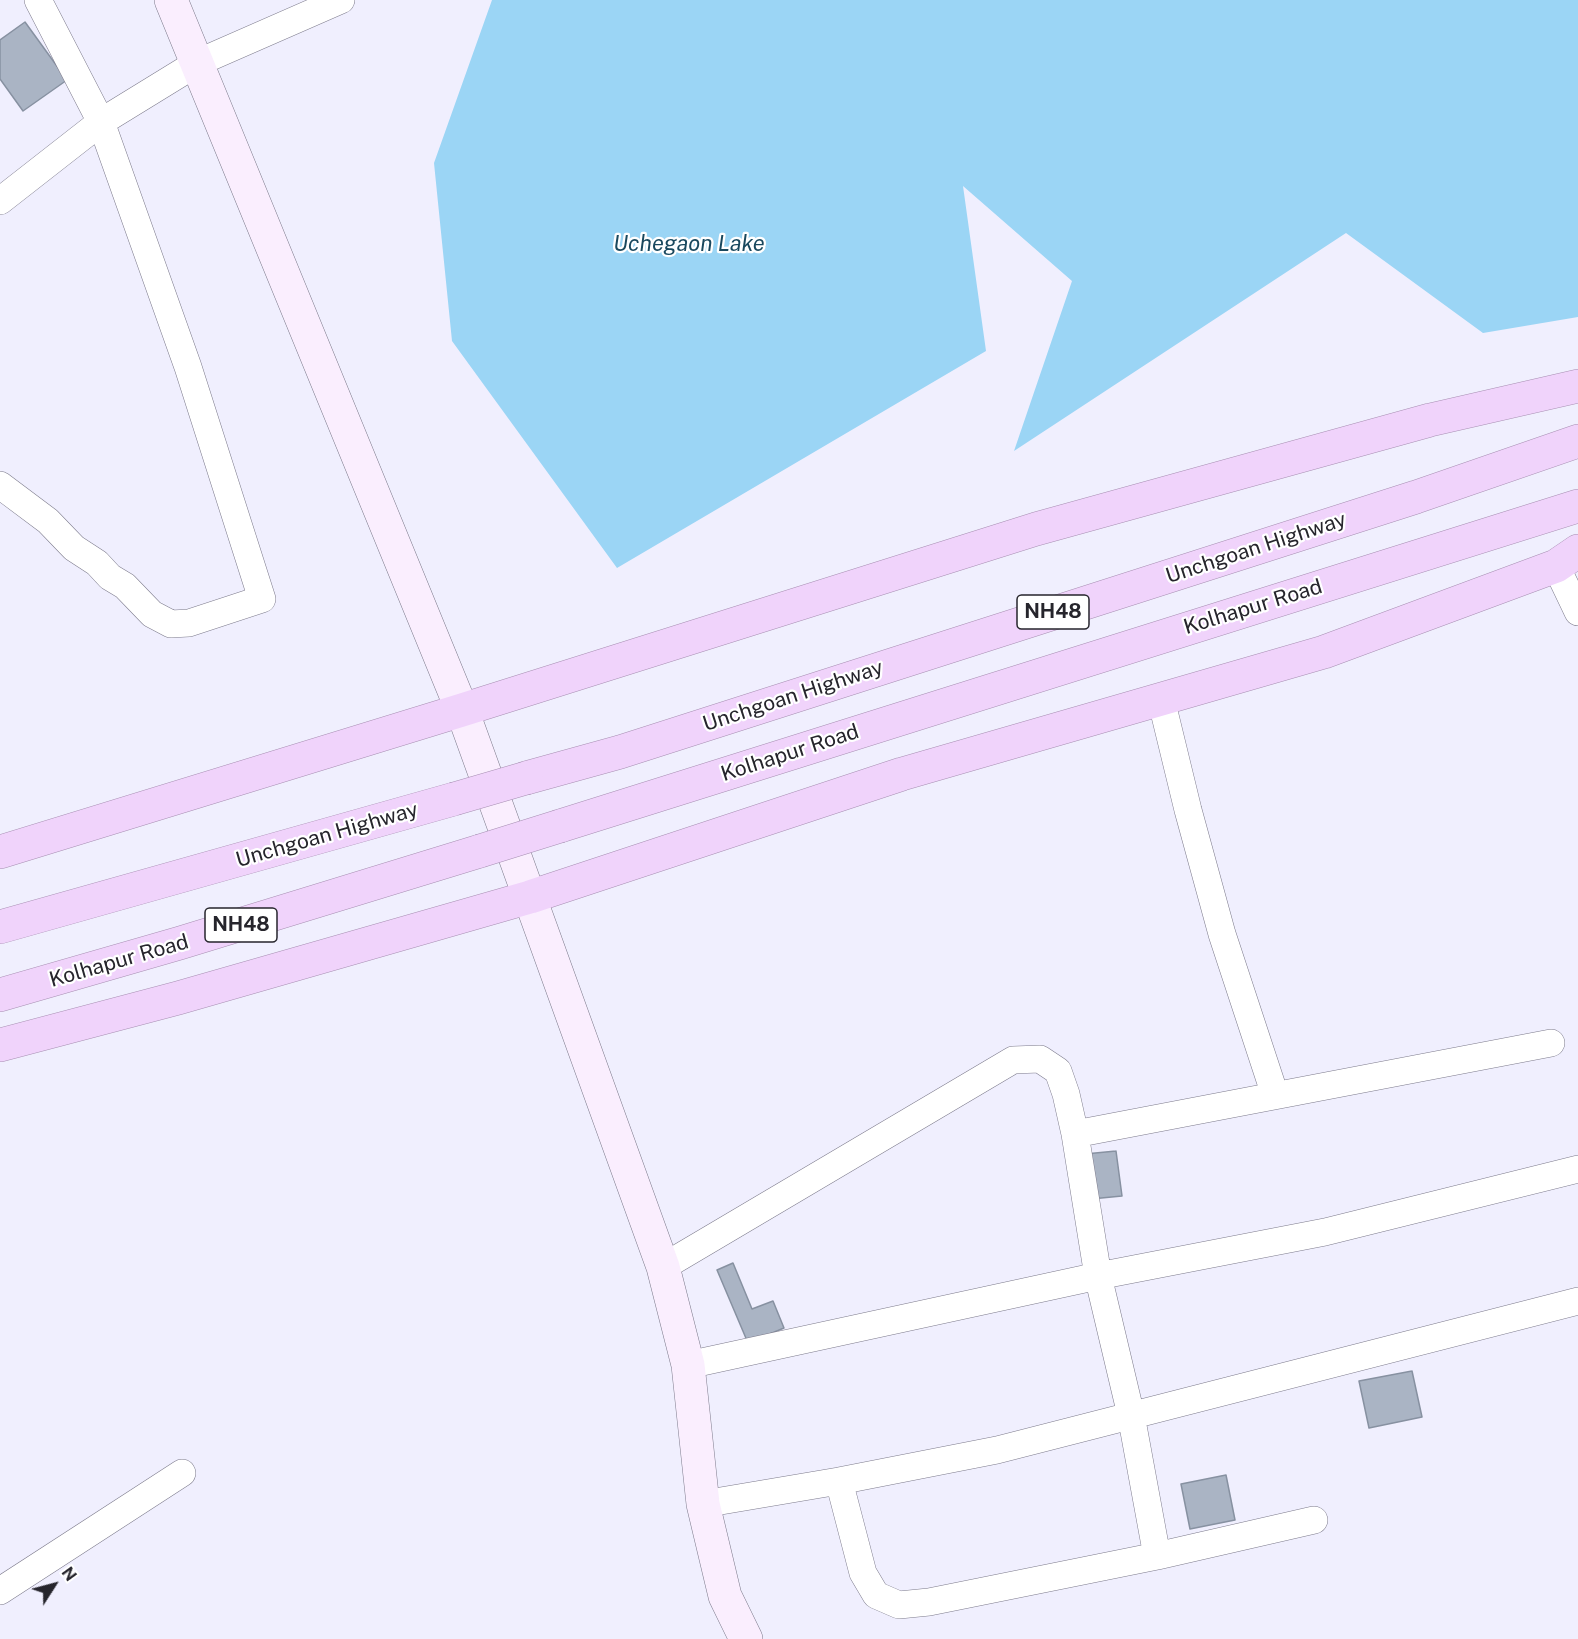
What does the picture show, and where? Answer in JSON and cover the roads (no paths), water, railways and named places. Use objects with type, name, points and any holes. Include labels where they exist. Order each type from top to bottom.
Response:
[{"type":"highway","points":[[0,852],[462,710],[1036,528],[1430,420],[1578,386]]},
{"type":"highway","name":"Unchgoan Highway","points":[[0,927],[620,752],[1394,504],[1578,441]]},
{"type":"highway","name":"Kolhapur Road","points":[[0,995],[180,943],[480,851],[1578,506]]},
{"type":"highway","points":[[0,1045],[178,998],[530,897],[902,774],[1324,652],[1567,558]]},
{"type":"main road","points":[[171,0],[462,710],[663,1267],[688,1365],[703,1504],[725,1596],[746,1639]]},
{"type":"street","points":[[0,485],[48,520],[74,548],[125,586],[152,614],[171,624],[189,623],[262,599],[188,367],[101,122],[38,0]]},
{"type":"street","points":[[0,201],[101,122],[197,63],[341,0]]},
{"type":"street","points":[[1567,558],[1578,612]]},
{"type":"street","points":[[1161,699],[1222,934],[1275,1095]]},
{"type":"street","points":[[1075,1134],[1551,1043]]},
{"type":"street","points":[[663,1267],[1013,1060],[1040,1059],[1058,1071],[1066,1094],[1075,1134],[1098,1276],[1131,1415],[1157,1556]]},
{"type":"street","points":[[688,1365],[1098,1276],[1325,1232],[1578,1169]]},
{"type":"street","points":[[703,1504],[839,1481],[997,1450],[1578,1301]]},
{"type":"street","points":[[0,1591],[182,1473]]},
{"type":"street","points":[[839,1481],[863,1573],[876,1595],[899,1605],[929,1602],[1157,1556],[1314,1520]]},
{"type":"water","name":"Uchegaon Lake","points":[[492,0],[1578,0],[1578,317],[1483,333],[1346,233],[1014,451],[1072,281],[963,186],[986,351],[617,568],[452,341],[434,163]]}]
